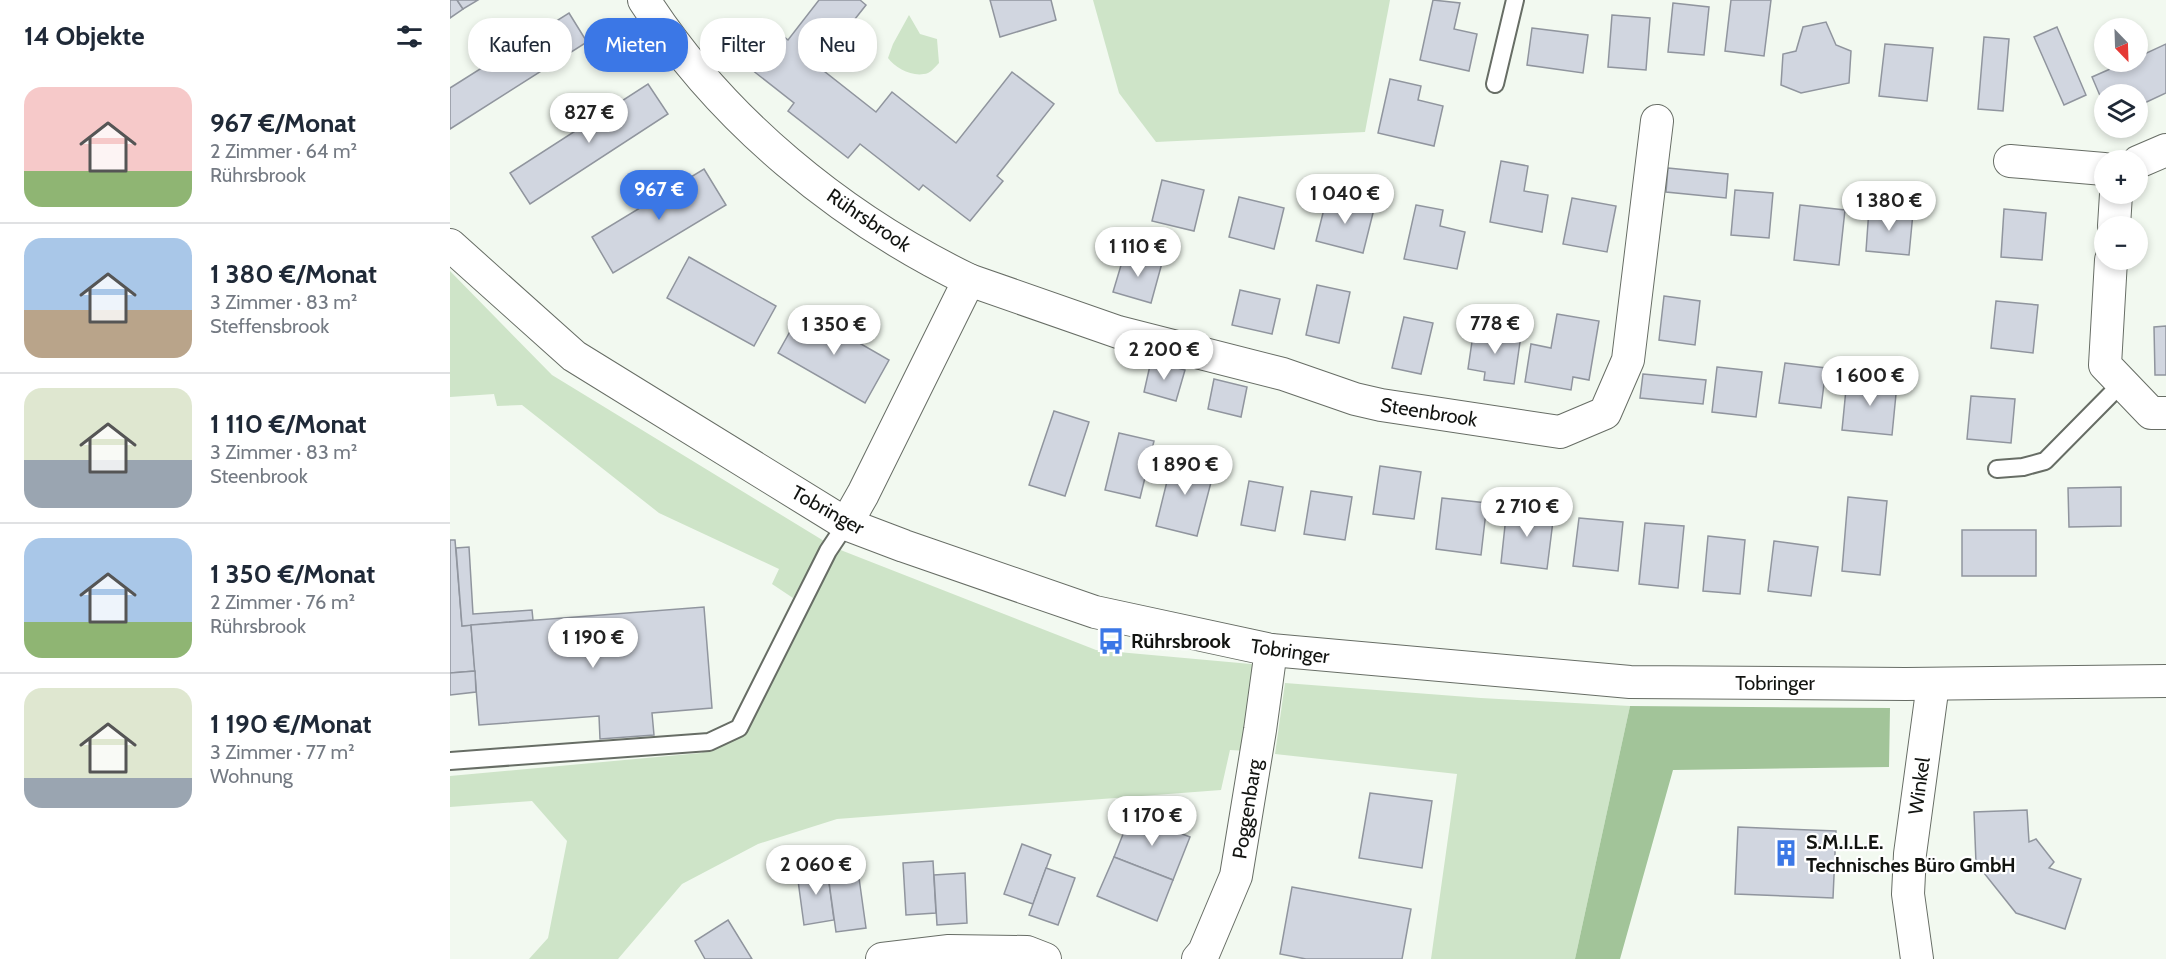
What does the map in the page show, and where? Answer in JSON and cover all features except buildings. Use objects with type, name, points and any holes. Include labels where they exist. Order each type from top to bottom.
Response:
[{"type":"street","name":"Rührsbrook","points":[[644,0],[663,29],[711,88],[764,141],[843,207],[933,263],[969,280]]},
{"type":"street","name":"Steenbrook","points":[[969,280],[1118,332],[1283,374],[1355,399],[1560,432],[1605,413],[1628,360],[1657,121]]},
{"type":"street","points":[[2148,158],[2166,150]]},
{"type":"street","points":[[2010,161],[2094,168]]},
{"type":"street","name":"Tobringer","points":[[450,245],[574,356],[846,524],[1095,612],[1270,651],[1630,682],[1932,684],[2166,681]]},
{"type":"street","points":[[2110,270],[2105,364],[2151,413],[2166,413]]},
{"type":"street","points":[[846,524],[969,280]]},
{"type":"street","name":"Poggenbarg","points":[[1198,959],[1204,952],[1236,876],[1260,730],[1270,651]]},
{"type":"street","name":"Winkel","points":[[1917,959],[1908,894],[1910,854],[1932,684]]},
{"type":"street","points":[[882,959],[949,951],[1027,952],[1045,959]]},
{"type":"lane","points":[[1495,84],[1515,0]]},
{"type":"lane","points":[[1997,469],[2023,467],[2045,461],[2122,382]]},
{"type":"lane","points":[[450,761],[709,742],[739,728],[828,551],[846,524]]},
{"type":"green space","points":[[1093,0],[1390,0],[1365,132],[1156,142],[1119,93]]},
{"type":"green space","points":[[909,15],[920,34],[937,39],[939,63],[928,73],[906,72],[888,58]]},
{"type":"green space","points":[[450,271],[552,375],[824,541],[793,598],[772,584],[779,569],[659,513],[522,405],[497,406],[494,394],[450,397]]},
{"type":"green space","points":[[838,549],[1096,650],[1262,665],[1248,751],[1230,750],[1221,790],[837,819],[758,844],[682,884],[618,959],[529,959],[548,938],[567,841],[532,801],[450,807],[450,776],[701,753],[744,731]]},
{"type":"green space","points":[[1285,683],[1481,698],[1630,706],[1575,959],[1431,959],[1457,774],[1275,754]]},
{"type":"green space","points":[[1630,706],[1890,708],[1889,767],[1673,770],[1620,959],[1575,959]]},
{"type":"place","name":"Rührsbrook","points":[[1111,641]]},
{"type":"place","name":"S.M.I.L.E. Technisches Büro GmbH","points":[[1786,853]]}]
